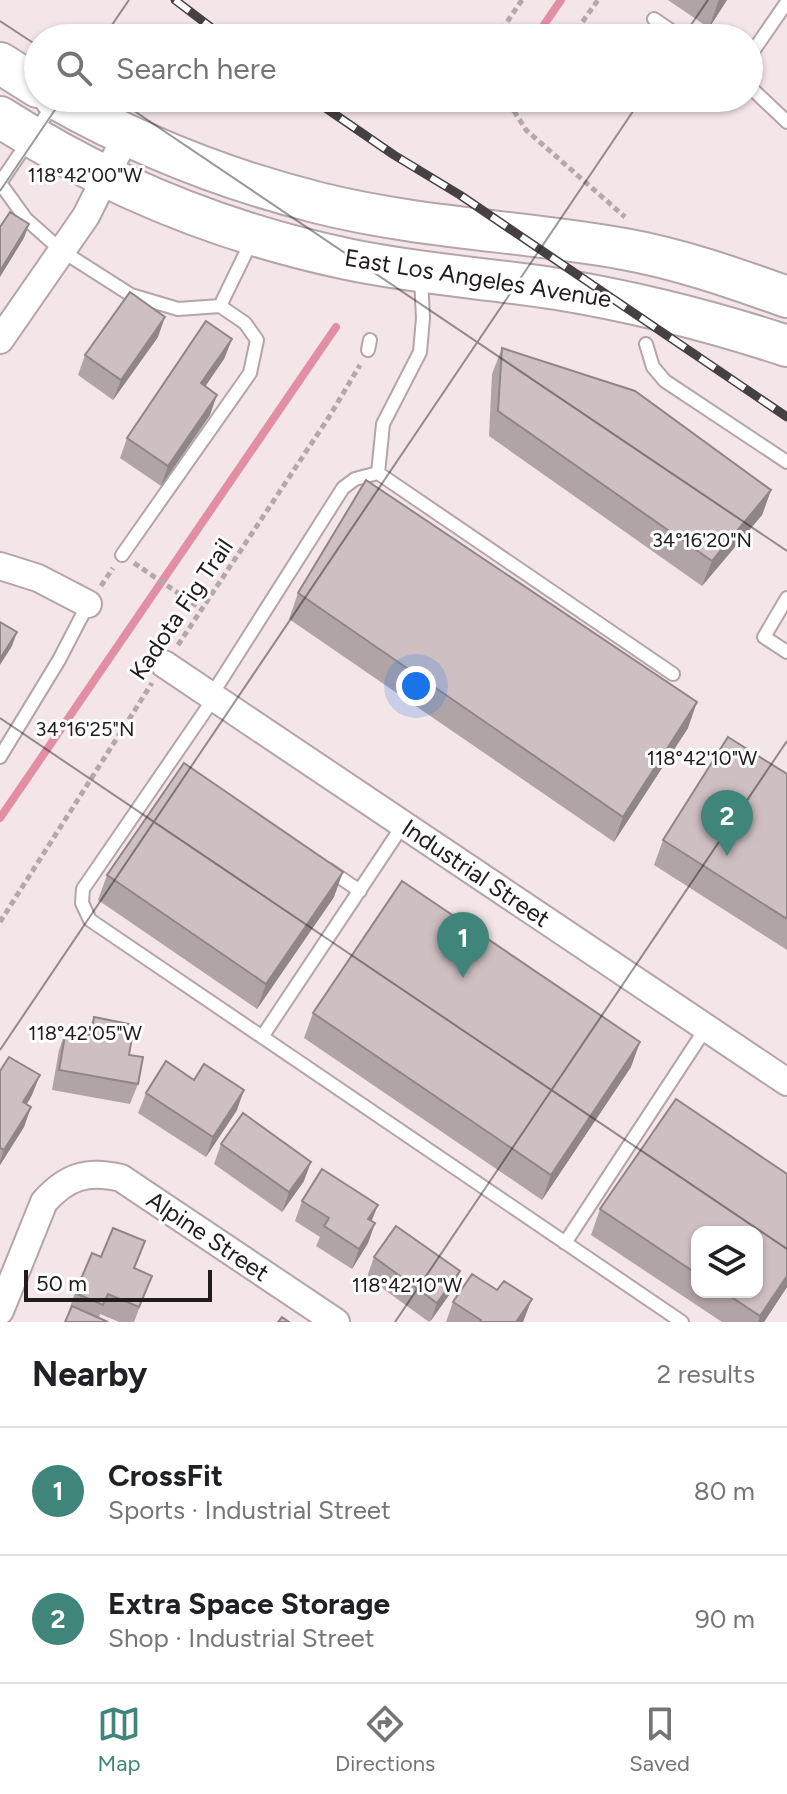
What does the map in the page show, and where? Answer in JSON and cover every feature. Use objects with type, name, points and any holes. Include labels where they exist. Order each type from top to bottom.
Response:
[{"type":"main road","points":[[0,63],[24,78]]},
{"type":"main road","name":"East Los Angeles Avenue","points":[[84,112],[184,160],[255,186],[370,213],[625,249],[682,263],[787,297]]},
{"type":"main road","name":"East Los Angeles Avenue","points":[[16,128],[107,179],[254,235],[345,259],[421,273],[554,288],[639,304],[715,322],[787,346]]},
{"type":"street","points":[[0,340],[86,216],[127,134]]},
{"type":"street","points":[[0,566],[38,578],[88,604]]},
{"type":"street","name":"Industrial Street","points":[[164,664],[787,1082]]},
{"type":"street","name":"Alpine Street","points":[[0,1311],[44,1202],[57,1187],[72,1179],[102,1174],[121,1178],[336,1322]]},
{"type":"lane","points":[[763,37],[787,2]]},
{"type":"lane","points":[[654,19],[661,24]]},
{"type":"lane","points":[[763,99],[787,122]]},
{"type":"lane","points":[[37,112],[16,128],[0,183],[26,219],[62,251],[131,295],[178,309],[220,306],[245,323],[257,340],[250,373],[122,555]]},
{"type":"lane","points":[[220,306],[254,235]]},
{"type":"lane","points":[[378,473],[383,424],[420,352],[423,318],[421,273]]},
{"type":"lane","points":[[646,344],[653,367],[665,381],[787,462]]},
{"type":"lane","points":[[673,674],[378,473],[355,479],[343,488],[169,764],[83,889],[82,903],[90,920],[682,1322]]},
{"type":"lane","points":[[787,598],[764,637],[787,652]]},
{"type":"lane","points":[[0,757],[59,660],[88,604]]},
{"type":"lane","points":[[169,764],[181,772]]},
{"type":"lane","points":[[262,1037],[403,825]]},
{"type":"lane","points":[[321,865],[360,891]]},
{"type":"lane","points":[[565,1243],[706,1028]]},
{"type":"lane","points":[[660,1098],[673,1106]]},
{"type":"path","points":[[506,24],[522,0]]},
{"type":"path","points":[[581,24],[598,0]]},
{"type":"path","points":[[515,112],[526,130],[625,215],[628,224],[625,249]]},
{"type":"path","name":"Kadota Fig Trail","points":[[0,922],[164,664],[203,610],[329,417],[369,345]]},
{"type":"path","points":[[88,604],[122,555],[203,610]]},
{"type":"building","points":[[10,212],[29,224],[0,271],[0,227]]},
{"type":"building","points":[[130,292],[165,317],[121,380],[85,355]]},
{"type":"building","points":[[206,321],[232,339],[201,383],[217,395],[168,466],[127,438]]},
{"type":"building","points":[[502,348],[635,391],[771,490],[712,561],[498,411]]},
{"type":"building","points":[[366,480],[697,702],[623,817],[298,593]]},
{"type":"building","points":[[0,622],[17,632],[0,659]]},
{"type":"building","points":[[728,737],[787,774],[787,919],[663,840]]},
{"type":"building","points":[[184,763],[343,872],[266,984],[107,875]]},
{"type":"building","points":[[402,881],[640,1042],[551,1175],[313,1013]]},
{"type":"building","points":[[94,1017],[134,1025],[129,1055],[143,1057],[138,1084],[59,1070],[66,1030],[91,1035]]},
{"type":"building","points":[[9,1057],[40,1075],[23,1102],[31,1107],[4,1150],[0,1148],[0,1071]]},
{"type":"building","points":[[166,1061],[194,1080],[204,1064],[244,1090],[213,1137],[146,1093]]},
{"type":"building","points":[[676,1099],[787,1174],[787,1276],[760,1316],[733,1298],[763,1298],[763,1226],[691,1226],[691,1270],[600,1209]]},
{"type":"building","points":[[243,1113],[311,1162],[289,1192],[221,1144]]},
{"type":"building","points":[[322,1169],[378,1205],[368,1219],[375,1223],[359,1249],[324,1226],[329,1218],[302,1201]]},
{"type":"building","points":[[396,1226],[460,1271],[437,1303],[374,1257]]},
{"type":"building","points":[[113,1228],[145,1241],[134,1268],[152,1276],[139,1307],[108,1294],[103,1305],[75,1293],[92,1253],[101,1257]]},
{"type":"building","points":[[472,1274],[497,1290],[504,1281],[532,1299],[516,1322],[480,1322],[453,1302]]},
{"type":"building","points":[[72,1306],[108,1322],[65,1322]]},
{"type":"waterway","points":[[545,24],[561,0]]},
{"type":"waterway","points":[[0,818],[336,327]]},
{"type":"railway","points":[[175,0],[207,24]]},
{"type":"railway","points":[[331,112],[460,195],[787,417]]},
{"type":"place","name":"Extra Space Storage","points":[[727,856]]},
{"type":"place","name":"CrossFit","points":[[463,978]]}]
